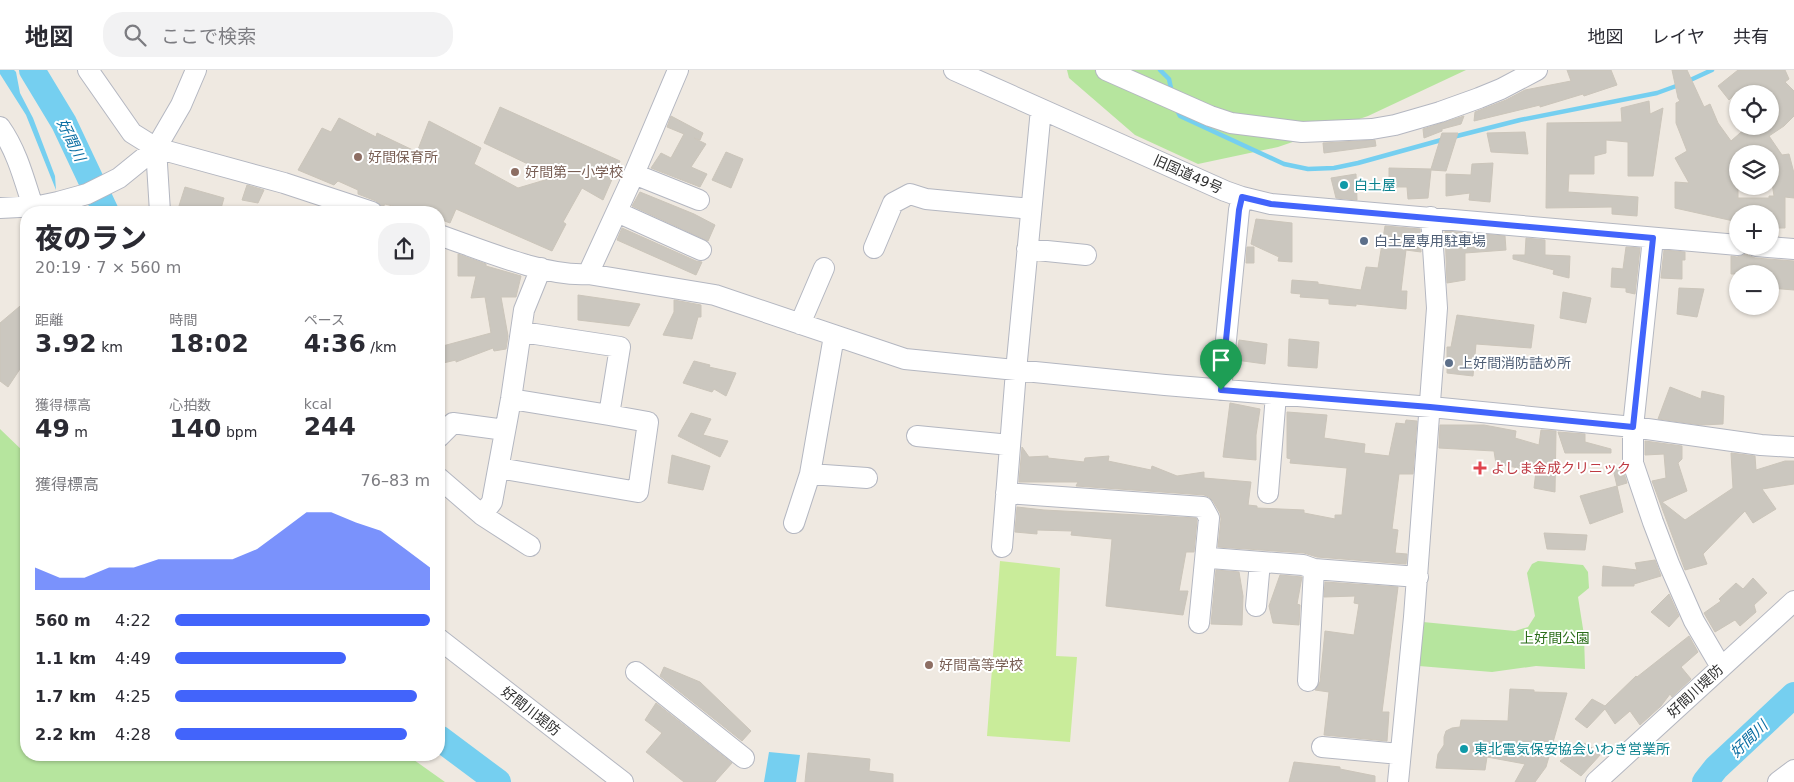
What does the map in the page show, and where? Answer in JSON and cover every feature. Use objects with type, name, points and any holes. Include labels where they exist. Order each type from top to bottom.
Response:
[{"type":"street","points":[[88,70],[132,133],[149,153],[159,206]]},
{"type":"street","points":[[40,206],[87,194],[118,178],[149,153],[181,105],[196,70]]},
{"type":"street","points":[[588,274],[634,174],[678,70]]},
{"type":"street","name":"旧国道49号","points":[[954,70],[1242,197],[1271,204],[1729,244]]},
{"type":"street","points":[[1106,70],[1144,79],[1172,100],[1231,123],[1302,132],[1372,129],[1395,125],[1471,101],[1501,89],[1537,70]]},
{"type":"street","points":[[1002,547],[1027,249],[1042,109]]},
{"type":"street","points":[[0,127],[19,163],[36,206]]},
{"type":"street","points":[[149,153],[284,183],[354,206]]},
{"type":"street","points":[[634,174],[699,200]]},
{"type":"street","points":[[874,248],[893,203],[910,194],[926,199],[1031,209]]},
{"type":"street","points":[[1221,390],[1239,210],[1242,197]]},
{"type":"street","points":[[0,208],[20,207]]},
{"type":"street","points":[[617,212],[701,250]]},
{"type":"street","points":[[1398,782],[1418,577],[1437,308],[1431,217]]},
{"type":"street","points":[[445,237],[508,259],[541,268],[576,275],[588,274],[706,293],[800,324],[834,340],[905,359],[1016,371],[1430,407],[1633,427],[1761,445],[1794,447]]},
{"type":"street","points":[[1653,238],[1633,427],[1634,463],[1652,522],[1669,564],[1694,620],[1721,666]]},
{"type":"street","points":[[1779,248],[1794,249]]},
{"type":"street","points":[[1027,249],[1086,255]]},
{"type":"street","points":[[482,515],[492,502],[499,468],[524,310],[541,268]]},
{"type":"street","points":[[800,324],[824,268]]},
{"type":"street","points":[[522,332],[620,347],[609,415]]},
{"type":"street","points":[[794,523],[810,474],[834,340]]},
{"type":"street","points":[[1268,493],[1276,395]]},
{"type":"street","points":[[499,468],[638,492],[648,422],[511,399]]},
{"type":"street","points":[[445,431],[453,423],[505,430]]},
{"type":"street","points":[[917,436],[1010,445]]},
{"type":"street","points":[[810,474],[867,478]]},
{"type":"street","points":[[445,483],[482,515],[530,546]]},
{"type":"street","points":[[1006,493],[1203,507],[1209,518],[1199,623]]},
{"type":"street","points":[[1210,558],[1418,577]]},
{"type":"street","points":[[1256,606],[1260,562]]},
{"type":"street","points":[[1308,681],[1314,569]]},
{"type":"street","name":"好間川堤防","points":[[1596,782],[1794,601]]},
{"type":"street","name":"好間川堤防","points":[[445,644],[623,782]]},
{"type":"street","points":[[636,672],[744,758]]},
{"type":"street","points":[[1322,747],[1400,754]]},
{"type":"street","points":[[1778,782],[1794,770]]},
{"type":"green space","points":[[1067,70],[1466,70],[1368,116],[1278,147],[1198,164],[1135,135],[1069,78]]},
{"type":"green space","points":[[0,429],[20,448],[20,761],[415,761],[445,782],[0,782]]},
{"type":"green space","points":[[1000,561],[1060,568],[1056,656],[1077,657],[1070,742],[987,736]]},
{"type":"green space","name":"上好間公園","points":[[1538,561],[1583,565],[1588,572],[1589,588],[1578,597],[1584,635],[1585,669],[1536,666],[1492,672],[1419,666],[1423,622],[1515,631],[1528,627],[1535,616],[1527,573],[1532,564]]},
{"type":"water","points":[[0,70],[14,70],[16,72],[20,93],[33,118],[55,176],[56,190],[26,115],[0,74]]},
{"type":"water","points":[[769,752],[800,755],[796,782],[764,782]]},
{"type":"building","points":[[1567,70],[1611,70],[1617,85],[1584,96],[1583,94],[1540,107],[1540,105],[1474,121],[1475,112],[1506,100],[1525,90],[1571,81]]},
{"type":"building","points":[[1672,70],[1687,70],[1704,107],[1710,104],[1718,123],[1731,141],[1738,135],[1770,135],[1769,136],[1775,145],[1729,145],[1729,195],[1738,195],[1738,198],[1769,198],[1769,196],[1779,195],[1779,151],[1782,155],[1789,154],[1794,173],[1794,198],[1785,197],[1785,228],[1779,228],[1779,205],[1729,205],[1729,220],[1675,208],[1675,182],[1689,183],[1675,158],[1687,151],[1676,123],[1676,103],[1680,101]]},
{"type":"building","points":[[1738,70],[1785,70],[1789,79],[1785,82],[1794,91],[1794,116],[1779,129],[1779,85],[1729,85],[1729,100],[1718,86]]},
{"type":"building","points":[[1649,101],[1650,114],[1663,108],[1653,176],[1628,176],[1628,142],[1606,140],[1606,153],[1594,156],[1594,174],[1569,174],[1568,192],[1638,197],[1637,216],[1612,214],[1612,207],[1546,208],[1547,123],[1622,122],[1621,108]]},
{"type":"building","points":[[500,107],[620,161],[603,200],[582,188],[563,222],[566,224],[552,251],[456,209],[450,223],[445,221],[445,206],[392,206],[385,204],[382,206],[376,201],[358,194],[358,190],[338,181],[334,185],[298,170],[322,128],[331,132],[339,118],[376,137],[377,133],[417,152],[429,121],[481,148],[474,164],[518,188],[555,177],[484,143]]},
{"type":"building","points":[[671,116],[703,133],[700,140],[694,138],[706,144],[691,167],[707,174],[700,187],[651,168],[661,153],[671,158],[684,134],[667,127]]},
{"type":"building","points":[[1464,116],[1461,124],[1442,129],[1442,131],[1424,138],[1423,129]]},
{"type":"building","points":[[1525,132],[1528,154],[1491,152],[1487,133]]},
{"type":"building","points":[[1442,133],[1458,133],[1446,171],[1431,170],[1428,198],[1408,199],[1407,187],[1389,187],[1389,168],[1431,169]]},
{"type":"building","points":[[1375,140],[1376,146],[1324,153],[1323,143]]},
{"type":"building","points":[[726,152],[743,159],[731,188],[712,180]]},
{"type":"building","points":[[1493,163],[1490,202],[1469,200],[1470,193],[1446,196],[1446,174],[1471,175],[1472,164]]},
{"type":"building","name":"白土屋","points":[[1356,174],[1357,200],[1336,198],[1331,178]]},
{"type":"building","points":[[247,185],[264,190],[258,203],[242,200]]},
{"type":"building","points":[[185,187],[224,198],[222,206],[179,206]]},
{"type":"building","points":[[640,192],[694,214],[715,225],[708,241],[632,206]]},
{"type":"building","points":[[1256,219],[1292,223],[1292,262],[1278,261],[1279,257],[1251,244]]},
{"type":"building","points":[[1385,226],[1420,229],[1421,252],[1406,250],[1401,291],[1407,291],[1406,309],[1356,304],[1356,306],[1329,304],[1329,299],[1300,297],[1301,294],[1291,293],[1292,280],[1318,282],[1318,284],[1361,290],[1366,267],[1378,268]]},
{"type":"building","points":[[622,228],[702,262],[696,275],[617,240]]},
{"type":"building","points":[[1445,231],[1505,236],[1506,250],[1465,253],[1465,280],[1447,283]]},
{"type":"building","points":[[1526,238],[1545,240],[1545,255],[1570,256],[1569,278],[1553,274],[1554,270],[1513,259],[1513,255],[1525,255]]},
{"type":"building","points":[[1247,247],[1254,247],[1254,263],[1246,263]]},
{"type":"building","points":[[1626,247],[1640,248],[1635,294],[1626,292],[1626,288],[1611,287],[1612,268],[1623,269]]},
{"type":"building","points":[[1664,250],[1685,252],[1685,260],[1682,260],[1682,279],[1661,278]]},
{"type":"building","points":[[458,254],[486,264],[486,266],[521,276],[516,297],[501,297],[508,336],[506,349],[494,351],[493,348],[456,362],[456,360],[445,363],[445,345],[491,333],[485,297],[471,298],[476,276],[458,276]]},
{"type":"building","points":[[1748,255],[1755,258],[1794,261],[1794,290],[1779,289],[1779,265],[1731,265],[1731,256]]},
{"type":"building","points":[[1679,288],[1704,289],[1697,317],[1677,314]]},
{"type":"building","points":[[1563,292],[1591,298],[1586,323],[1560,318]]},
{"type":"building","points":[[578,295],[640,304],[629,326],[578,320]]},
{"type":"building","points":[[674,300],[701,305],[701,317],[698,317],[692,339],[663,335],[674,312]]},
{"type":"building","points":[[20,306],[20,369],[8,387],[0,381],[0,323]]},
{"type":"building","points":[[1457,315],[1534,325],[1531,348],[1476,344],[1473,376],[1447,373],[1447,347],[1451,347]]},
{"type":"building","points":[[1289,339],[1319,342],[1317,368],[1288,366]]},
{"type":"building","points":[[1239,340],[1267,344],[1265,364],[1236,360]]},
{"type":"building","points":[[694,361],[710,365],[709,367],[736,373],[726,396],[714,389],[712,392],[683,383]]},
{"type":"building","points":[[1670,387],[1701,399],[1702,391],[1724,396],[1723,424],[1701,425],[1658,419]]},
{"type":"building","points":[[1230,403],[1260,409],[1256,435],[1256,460],[1223,457]]},
{"type":"building","points":[[1287,412],[1327,415],[1324,438],[1365,444],[1364,453],[1389,456],[1396,423],[1405,424],[1406,420],[1417,421],[1413,474],[1399,474],[1392,529],[1398,530],[1395,553],[1407,554],[1406,564],[1317,557],[1304,553],[1218,547],[1220,513],[1213,501],[1204,495],[1076,486],[1078,482],[1019,482],[1022,447],[1029,457],[1048,456],[1048,458],[1084,462],[1085,458],[1109,456],[1108,461],[1151,470],[1152,466],[1177,476],[1204,472],[1204,478],[1251,482],[1248,505],[1257,506],[1257,508],[1304,510],[1304,513],[1335,519],[1335,515],[1342,515],[1347,468],[1290,463],[1291,459],[1287,458]]},
{"type":"building","points":[[691,413],[711,419],[703,435],[728,441],[720,457],[678,436]]},
{"type":"building","points":[[1440,425],[1484,425],[1516,431],[1515,438],[1539,445],[1541,430],[1556,431],[1555,492],[1534,488],[1536,471],[1496,464],[1494,451],[1439,448]]},
{"type":"building","points":[[1558,432],[1585,434],[1585,442],[1611,449],[1611,453],[1565,453]]},
{"type":"building","points":[[1645,441],[1682,446],[1682,459],[1678,463],[1687,491],[1662,502],[1685,520],[1733,488],[1731,453],[1755,456],[1756,470],[1785,461],[1794,461],[1794,484],[1762,489],[1776,509],[1753,523],[1745,511],[1703,554],[1707,564],[1685,570],[1652,481],[1666,478],[1664,454],[1645,455]]},
{"type":"building","points":[[672,455],[710,466],[703,490],[668,483]]},
{"type":"building","points":[[1622,466],[1627,483],[1617,486],[1613,469]]},
{"type":"building","points":[[1617,486],[1623,512],[1590,524],[1580,496]]},
{"type":"building","points":[[1017,507],[1196,518],[1194,552],[1186,552],[1179,591],[1188,591],[1183,615],[1106,606],[1112,539],[1071,535],[1072,531],[1037,530],[1037,534],[1015,532]]},
{"type":"building","points":[[1544,533],[1587,535],[1585,550],[1547,549]]},
{"type":"building","points":[[1655,560],[1661,576],[1634,584],[1634,586],[1602,586],[1603,566],[1637,570],[1635,563]]},
{"type":"building","points":[[1216,570],[1239,572],[1243,596],[1242,625],[1211,624]]},
{"type":"building","points":[[1280,575],[1302,577],[1297,604],[1300,605],[1299,625],[1273,623],[1269,606]]},
{"type":"building","points":[[1753,578],[1767,593],[1754,605],[1756,612],[1740,626],[1735,620],[1715,632],[1704,613],[1721,601],[1719,599],[1736,583],[1743,589]]},
{"type":"building","points":[[1325,582],[1398,587],[1382,712],[1389,712],[1387,741],[1324,735],[1329,692],[1315,690],[1320,682],[1325,631],[1354,635],[1359,604],[1354,603],[1355,596],[1324,597]]},
{"type":"building","points":[[1669,594],[1679,616],[1669,627],[1651,612]]},
{"type":"building","points":[[1689,636],[1698,652],[1681,667],[1691,679],[1672,697],[1670,694],[1661,706],[1640,725],[1630,711],[1615,724],[1605,709],[1587,728],[1575,719],[1592,699],[1605,706],[1636,676]]},
{"type":"building","points":[[664,667],[700,682],[751,731],[742,741],[660,676]]},
{"type":"building","points":[[1510,689],[1567,693],[1546,767],[1535,782],[1515,782],[1525,764],[1487,757],[1485,770],[1436,768],[1438,754],[1444,745],[1446,731],[1460,727],[1461,720],[1508,721]]},
{"type":"building","points":[[656,703],[732,763],[715,782],[684,782],[646,752],[662,733],[645,720]]},
{"type":"building","points":[[1585,743],[1601,754],[1581,776],[1560,761]]},
{"type":"building","points":[[808,753],[870,759],[869,771],[893,774],[893,782],[805,782]]},
{"type":"building","points":[[1294,762],[1340,767],[1340,769],[1375,776],[1375,782],[1289,782]]},
{"type":"waterway","name":"好間川","points":[[32,70],[64,123],[103,206]]},
{"type":"waterway","points":[[1160,70],[1169,79],[1172,93]]},
{"type":"waterway","points":[[1686,82],[1712,70]]},
{"type":"waterway","points":[[1453,137],[1520,120],[1657,93],[1679,85]]},
{"type":"waterway","points":[[1176,108],[1180,116],[1284,164],[1308,169],[1334,168],[1358,163],[1445,139]]},
{"type":"waterway","name":"好間川","points":[[1705,782],[1716,768],[1794,695]]},
{"type":"waterway","name":"好間川","points":[[445,742],[498,782]]},
{"type":"place","name":"好間保育所","points":[[358,157]]},
{"type":"place","name":"好間第一小学校","points":[[515,172]]},
{"type":"place","name":"白土屋","points":[[1344,185]]},
{"type":"place","name":"白土屋専用駐車場","points":[[1364,241]]},
{"type":"place","name":"上好間消防詰め所","points":[[1449,363]]},
{"type":"place","name":"よしま金成クリニック","points":[[1480,468]]},
{"type":"place","name":"好間高等学校","points":[[929,665]]},
{"type":"place","name":"東北電気保安協会いわき営業所","points":[[1464,749]]},
{"type":"route","points":[[1242,197],[1271,204],[1653,238],[1633,427],[1430,407],[1221,390],[1239,210],[1242,197]]}]
